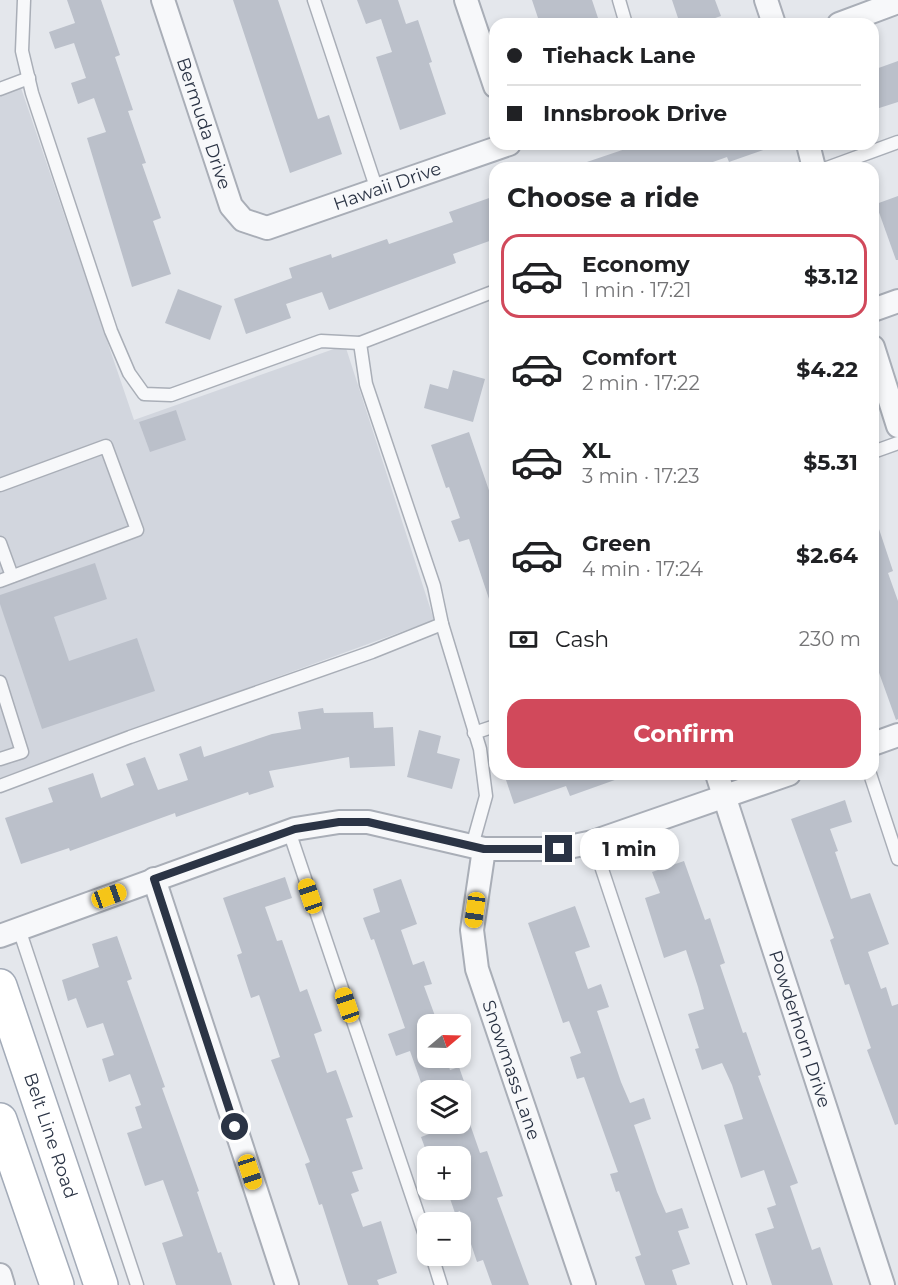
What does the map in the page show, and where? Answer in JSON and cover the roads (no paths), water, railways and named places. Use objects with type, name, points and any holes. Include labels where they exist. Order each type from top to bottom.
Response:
[{"type":"main road","name":"Belt Line Road","points":[[0,986],[101,1285]]},
{"type":"main road","points":[[0,1120],[57,1285]]},
{"type":"street","name":"Bermuda Drive","points":[[164,0],[231,206],[243,219],[267,228]]},
{"type":"street","points":[[466,0],[489,68]]},
{"type":"street","points":[[766,0],[772,18]]},
{"type":"street","points":[[855,18],[898,2]]},
{"type":"street","name":"Hawaii Drive","points":[[267,228],[492,150]]},
{"type":"street","points":[[879,308],[898,301]]},
{"type":"street","points":[[879,367],[898,426]]},
{"type":"street","points":[[879,742],[898,735]]},
{"type":"street","name":"Powderhorn Drive","points":[[719,780],[883,1285]]},
{"type":"street","points":[[10,933],[289,831],[339,822],[368,822],[478,848],[559,849],[593,842],[772,780]]},
{"type":"street","name":"Snowmass Lane","points":[[478,848],[472,930],[477,969],[584,1285]]},
{"type":"street","points":[[154,879],[287,1285]]},
{"type":"street","points":[[0,1275],[3,1285]]},
{"type":"lane","points":[[24,0],[22,51],[28,78],[111,332],[129,373],[144,394],[171,395],[321,341],[360,343],[489,293]]},
{"type":"lane","points":[[314,0],[377,190]]},
{"type":"lane","points":[[619,0],[624,18]]},
{"type":"lane","points":[[0,89],[28,78]]},
{"type":"lane","points":[[879,149],[898,142]]},
{"type":"lane","points":[[843,162],[876,150]]},
{"type":"lane","points":[[360,343],[366,384],[434,586],[442,624],[480,749],[486,796],[478,848]]},
{"type":"lane","points":[[879,450],[898,443]]},
{"type":"lane","points":[[0,485],[106,446],[137,530],[6,578],[0,543]]},
{"type":"lane","points":[[0,786],[442,624]]},
{"type":"lane","points":[[0,682],[22,752],[0,759]]},
{"type":"lane","points":[[474,733],[489,728]]},
{"type":"lane","points":[[872,780],[898,859]]},
{"type":"lane","points":[[289,831],[417,1212]]},
{"type":"lane","points":[[593,842],[740,1285]]},
{"type":"lane","points":[[10,933],[137,1285]]},
{"type":"lane","points":[[435,1266],[441,1285]]}]
